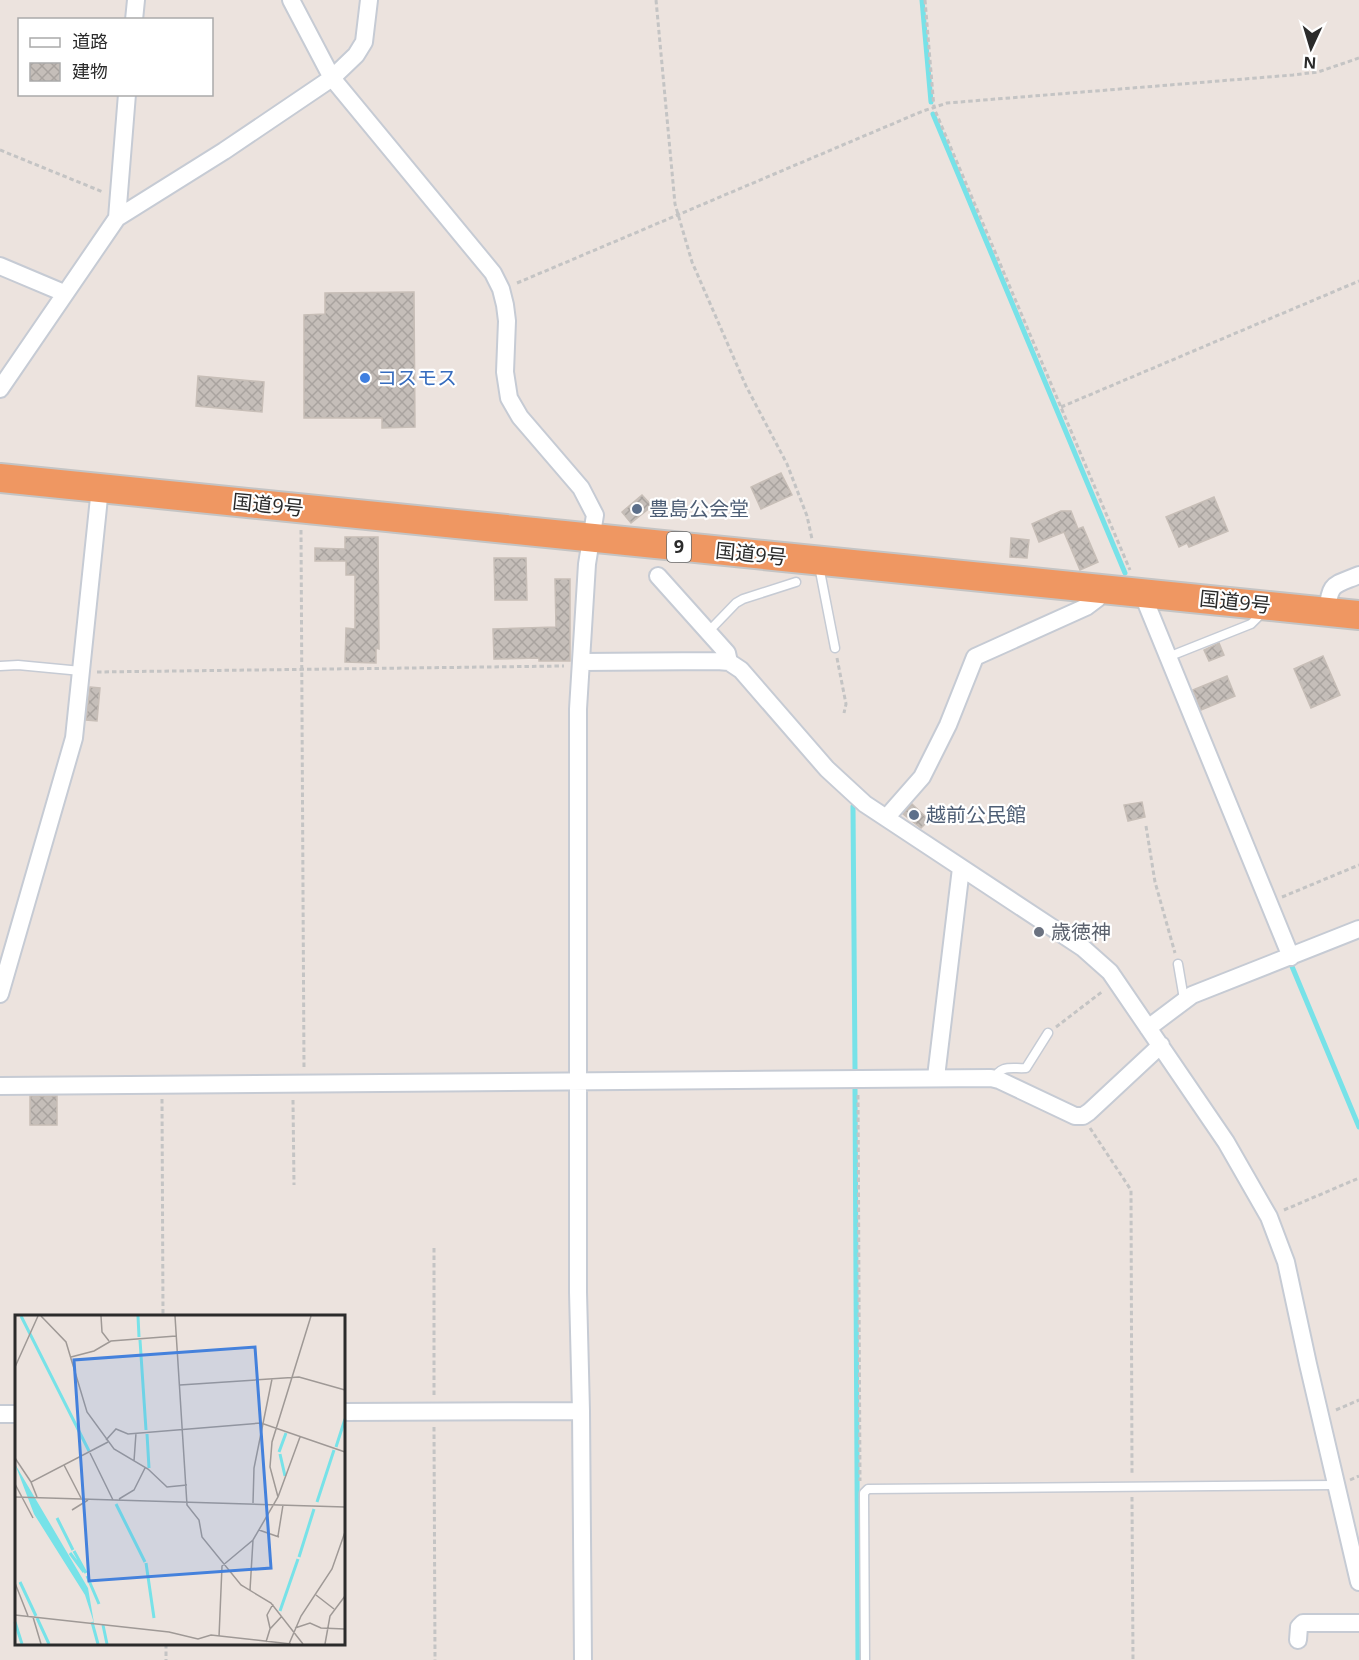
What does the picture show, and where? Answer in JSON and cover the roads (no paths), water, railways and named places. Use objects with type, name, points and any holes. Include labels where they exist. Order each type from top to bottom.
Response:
[{"type":"highway","name":"国道9号","points":[[0,478],[1359,615]]},
{"type":"street","points":[[134,18],[136,0]]},
{"type":"street","points":[[291,0],[332,78],[351,104],[492,273],[501,290],[507,321],[505,372],[509,398],[520,417],[581,488],[595,515],[587,564],[578,709],[578,1292],[583,1660]]},
{"type":"street","points":[[0,389],[117,218],[224,151],[332,78],[356,55],[364,42],[369,0]]},
{"type":"street","points":[[117,218],[127,96]]},
{"type":"street","points":[[0,266],[64,293]]},
{"type":"street","points":[[0,994],[70,754],[100,488]]},
{"type":"street","points":[[1327,612],[1329,592],[1332,588],[1359,575]]},
{"type":"street","points":[[658,576],[727,653],[729,662]]},
{"type":"street","points":[[886,818],[922,777],[948,725],[975,657],[1086,607],[1098,598],[1100,588]]},
{"type":"street","points":[[1142,593],[1291,957]]},
{"type":"street","points":[[581,664],[729,662],[741,670],[827,769],[865,804],[1083,948],[1110,972],[1226,1142],[1269,1217],[1286,1262],[1359,1582]]},
{"type":"street","points":[[936,1077],[961,868]]},
{"type":"street","points":[[1148,1028],[1184,999],[1359,929]]},
{"type":"street","points":[[0,1086],[936,1077],[994,1079],[1066,1113],[1083,1116],[1161,1046]]},
{"type":"street","points":[[345,1412],[581,1411]]},
{"type":"street","points":[[1298,1640],[1299,1627],[1303,1623],[1359,1623]]},
{"type":"lane","points":[[818,561],[835,648]]},
{"type":"lane","points":[[708,632],[736,603],[743,599],[796,582]]},
{"type":"lane","points":[[1168,657],[1251,624],[1258,617],[1261,605]]},
{"type":"lane","points":[[0,666],[18,665],[81,671]]},
{"type":"lane","points":[[1178,964],[1184,999]]},
{"type":"lane","points":[[994,1079],[998,1072],[1005,1068],[1026,1068],[1048,1034]]},
{"type":"lane","points":[[865,1660],[864,1496],[865,1491],[871,1488],[1336,1485]]},
{"type":"waterway","points":[[922,0],[931,102]]},
{"type":"waterway","points":[[933,114],[1125,573]]},
{"type":"waterway","points":[[853,806],[855,1069]]},
{"type":"waterway","points":[[1291,964],[1359,1127]]},
{"type":"waterway","points":[[855,1089],[858,1660]]},
{"type":"place","name":"コスモス","points":[[365,378]]},
{"type":"place","name":"豊島公会堂","points":[[637,509]]},
{"type":"place","name":"越前公民館","points":[[914,815]]},
{"type":"place","name":"歳徳神","points":[[1039,932]]}]
